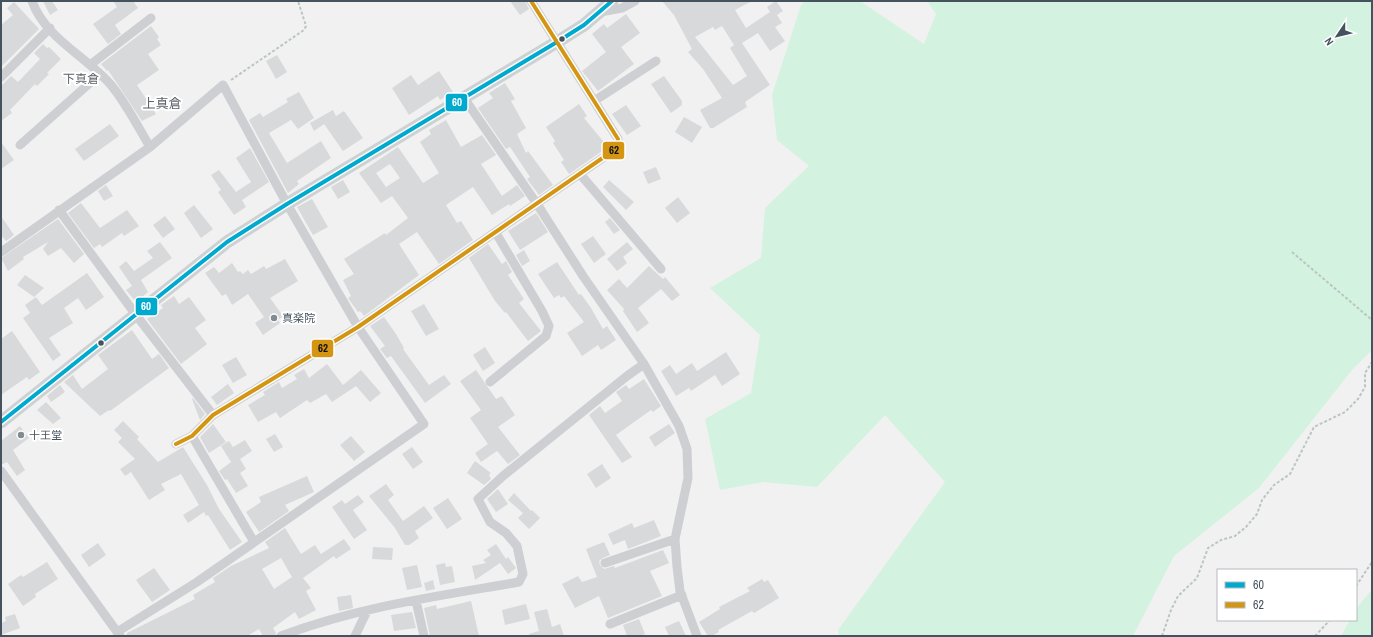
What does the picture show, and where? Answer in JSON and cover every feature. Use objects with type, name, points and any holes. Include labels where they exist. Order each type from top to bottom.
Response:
[{"type":"street","points":[[32,1],[38,13],[50,28],[112,86],[150,148]]},
{"type":"street","points":[[176,444],[192,436],[213,416],[358,327],[617,148],[618,139],[531,1]]},
{"type":"street","points":[[1,422],[227,242],[287,204],[557,42],[600,12],[612,1]]},
{"type":"street","points":[[600,12],[622,8],[635,1]]},
{"type":"street","points":[[90,65],[151,18]]},
{"type":"street","points":[[1,77],[50,28]]},
{"type":"street","points":[[594,101],[656,61]]},
{"type":"street","points":[[20,145],[100,74]]},
{"type":"street","points":[[1,252],[59,210],[150,148],[223,84],[287,204],[358,327],[424,424],[197,582],[118,634],[1,471]]},
{"type":"street","points":[[464,98],[537,204],[583,276],[644,364],[679,426],[687,449],[688,478],[675,539],[682,595],[697,636]]},
{"type":"street","points":[[580,174],[661,269]]},
{"type":"street","points":[[59,210],[213,416]]},
{"type":"street","points":[[490,382],[546,336],[549,326],[542,311],[496,233]]},
{"type":"street","points":[[281,636],[306,626],[367,611],[519,582],[523,574],[517,546],[506,533],[490,522],[478,499],[503,476],[644,364]]},
{"type":"street","points":[[192,436],[254,542]]},
{"type":"street","points":[[605,563],[675,539]]},
{"type":"street","points":[[610,624],[682,595]]},
{"type":"street","points":[[416,601],[424,636]]},
{"type":"street","points":[[355,636],[367,611]]},
{"type":"path","points":[[223,84],[304,30],[306,26],[298,1]]},
{"type":"path","points":[[1292,252],[1372,320]]},
{"type":"path","points":[[1162,636],[1171,610],[1178,596],[1197,578],[1208,548],[1221,540],[1235,536],[1246,527],[1257,514],[1262,500],[1274,485],[1290,474],[1314,427],[1345,412],[1358,399],[1365,387],[1365,373],[1372,362]]},
{"type":"path","points":[[1357,584],[1372,562]]},
{"type":"path","points":[[1315,636],[1329,621]]},
{"type":"green space","points":[[805,1],[860,1],[924,44],[936,14],[927,1],[1372,1],[1372,350],[1352,370],[1259,488],[1174,556],[1133,636],[839,636],[838,630],[945,482],[885,415],[817,487],[763,482],[720,490],[705,419],[751,393],[760,335],[710,288],[761,258],[765,208],[809,166],[777,140],[772,95],[801,5]]},
{"type":"green space","points":[[1372,589],[1372,636],[1341,636],[1349,621],[1357,621],[1357,608]]},
{"type":"building","points":[[43,1],[52,1],[58,10],[50,15]]},
{"type":"building","points":[[113,1],[133,1],[138,8],[115,25],[121,34],[108,44],[93,24],[117,7]]},
{"type":"building","points":[[510,1],[525,1],[529,9],[520,15]]},
{"type":"building","points":[[662,1],[752,1],[735,10],[746,28],[770,12],[767,7],[776,1],[783,11],[777,15],[782,23],[775,27],[785,41],[770,51],[758,33],[742,43],[770,85],[745,102],[747,107],[713,128],[710,128],[700,110],[722,98],[703,69],[688,52],[692,49],[674,15]],"holes":[[[722,26],[734,45],[730,48],[747,76],[733,85],[695,37],[713,27],[715,30]]]},
{"type":"building","points":[[14,2],[39,29],[1,67],[1,25],[13,15],[7,8]]},
{"type":"building","points":[[626,14],[640,33],[621,47],[634,64],[598,91],[582,71],[606,52],[592,34],[604,24],[607,28]]},
{"type":"building","points":[[151,26],[159,37],[157,39],[161,45],[148,54],[159,70],[137,85],[156,114],[142,121],[108,70],[107,71],[101,64]]},
{"type":"building","points":[[43,44],[47,48],[49,47],[61,59],[37,86],[35,84],[10,110],[12,113],[1,121],[1,86],[11,76],[18,82],[40,59],[34,53]]},
{"type":"building","points":[[277,55],[287,72],[276,79],[266,61]]},
{"type":"building","points":[[439,71],[453,92],[440,100],[438,96],[409,115],[392,88],[411,75],[418,85]]},
{"type":"building","points":[[664,76],[682,101],[682,105],[671,113],[651,84]]},
{"type":"building","points":[[505,83],[515,99],[511,101],[526,128],[517,134],[526,153],[528,151],[553,185],[539,195],[527,179],[530,177],[510,147],[506,149],[478,108],[493,98],[489,93]]},
{"type":"building","points":[[299,92],[314,118],[298,129],[291,120],[269,133],[287,163],[321,141],[331,158],[297,181],[299,184],[288,193],[249,120],[260,113],[263,117],[288,102],[286,99]]},
{"type":"building","points":[[579,104],[587,116],[584,118],[608,147],[569,174],[561,162],[564,160],[553,143],[555,141],[546,127]]},
{"type":"building","points":[[626,105],[641,126],[627,135],[612,114]]},
{"type":"building","points":[[333,110],[336,116],[314,131],[310,123]]},
{"type":"building","points":[[344,111],[363,138],[343,151],[324,124]]},
{"type":"building","points":[[684,117],[702,127],[692,143],[675,132]]},
{"type":"building","points":[[446,120],[461,147],[482,135],[496,155],[481,164],[502,196],[517,185],[525,196],[492,215],[473,187],[446,205],[457,223],[461,221],[473,240],[439,264],[417,232],[399,244],[419,275],[364,316],[360,311],[358,312],[348,298],[351,296],[343,280],[354,274],[344,259],[385,233],[386,235],[408,218],[392,196],[381,203],[359,173],[398,147],[423,183],[439,173],[420,142],[431,134],[429,130]],"holes":[[[390,164],[400,178],[386,187],[376,173]]]},
{"type":"building","points":[[110,124],[119,136],[84,161],[75,149]]},
{"type":"building","points":[[1,142],[14,160],[1,169]]},
{"type":"building","points":[[250,148],[269,182],[242,200],[246,207],[234,215],[218,192],[221,190],[211,175],[219,170],[236,192],[251,182],[236,158]]},
{"type":"building","points":[[656,167],[661,179],[648,184],[643,172]]},
{"type":"building","points":[[343,180],[350,192],[338,199],[331,187]]},
{"type":"building","points":[[609,180],[634,202],[626,210],[603,187]]},
{"type":"building","points":[[106,185],[113,196],[104,201],[98,191]]},
{"type":"building","points":[[678,197],[690,213],[677,223],[665,208]]},
{"type":"building","points":[[312,199],[328,227],[313,235],[297,207]]},
{"type":"building","points":[[81,203],[100,228],[127,210],[139,226],[124,236],[122,233],[102,247],[100,244],[94,248],[68,213]]},
{"type":"building","points":[[194,205],[213,229],[201,238],[184,213]]},
{"type":"building","points":[[536,213],[548,232],[520,250],[508,231]]},
{"type":"building","points":[[1,216],[14,235],[6,241],[1,235]]},
{"type":"building","points":[[165,216],[175,229],[163,238],[153,225]]},
{"type":"building","points":[[610,218],[620,230],[614,234],[605,222]]},
{"type":"building","points":[[58,219],[84,254],[74,263],[61,248],[48,256],[43,249],[48,242],[23,257],[24,259],[8,271],[1,258]]},
{"type":"building","points":[[593,236],[606,254],[594,263],[581,244]]},
{"type":"building","points":[[160,242],[172,258],[141,280],[148,292],[136,302],[126,290],[132,286],[119,267],[126,261],[134,271],[153,258],[147,251]]},
{"type":"building","points":[[627,242],[633,249],[623,257],[627,263],[617,271],[607,259]]},
{"type":"building","points":[[488,244],[502,264],[506,261],[512,272],[508,275],[524,299],[519,303],[541,331],[528,341],[506,312],[505,313],[495,301],[469,258]]},
{"type":"building","points":[[524,250],[530,261],[522,266],[516,255]]},
{"type":"building","points":[[285,259],[298,281],[270,298],[283,316],[278,320],[280,323],[263,335],[255,323],[264,317],[248,294],[232,305],[226,294],[222,296],[205,273],[214,267],[219,273],[232,263],[238,272],[240,271],[243,274],[248,270],[251,274],[264,266],[266,269]]},
{"type":"building","points":[[557,262],[579,295],[581,294],[591,308],[603,329],[607,326],[616,340],[601,350],[598,345],[582,356],[567,333],[584,322],[564,296],[561,298],[559,295],[554,298],[538,274]]},
{"type":"building","points":[[649,266],[663,279],[665,277],[680,295],[672,301],[661,289],[638,308],[649,323],[637,332],[623,311],[624,309],[607,290],[619,279],[627,288]]},
{"type":"building","points":[[87,273],[104,297],[86,310],[78,298],[64,308],[73,323],[49,338],[61,355],[53,361],[23,318],[30,313],[25,305],[36,297],[42,305]]},
{"type":"building","points":[[25,275],[44,288],[34,297],[17,285]]},
{"type":"building","points":[[174,296],[179,304],[189,297],[206,320],[195,328],[207,344],[181,364],[147,319],[163,308],[161,305]]},
{"type":"building","points":[[424,304],[439,329],[426,336],[411,311]]},
{"type":"building","points":[[384,317],[396,334],[404,348],[403,349],[429,385],[444,375],[451,384],[425,403],[391,356],[387,358],[380,349],[385,346],[370,326]]},
{"type":"building","points":[[132,330],[152,359],[159,354],[169,368],[110,411],[109,410],[100,416],[64,382],[73,375],[82,389],[108,369],[98,355]]},
{"type":"building","points":[[12,331],[40,372],[29,380],[27,377],[1,395],[1,339]]},
{"type":"building","points":[[485,347],[495,363],[483,371],[473,355]]},
{"type":"building","points":[[726,352],[740,374],[722,386],[715,375],[691,391],[689,388],[676,396],[661,371],[670,365],[676,374],[692,363],[697,371]]},
{"type":"building","points":[[236,357],[247,375],[233,383],[222,365]]},
{"type":"building","points":[[327,364],[343,385],[361,370],[381,393],[370,402],[356,386],[332,402],[326,394],[310,403],[307,400],[280,418],[276,412],[258,422],[248,405],[265,395],[263,392],[279,382],[282,388],[297,379],[294,375],[304,369],[309,378]]},
{"type":"building","points":[[476,370],[496,399],[502,396],[515,415],[498,427],[520,455],[508,464],[497,451],[481,462],[475,453],[488,444],[470,418],[481,410],[460,381]]},
{"type":"building","points":[[644,379],[661,406],[653,412],[651,410],[616,435],[632,457],[622,463],[589,415],[600,406],[605,413],[622,401],[616,392],[626,385],[629,389]]},
{"type":"building","points":[[228,384],[234,393],[217,405],[211,397]]},
{"type":"building","points":[[60,385],[65,392],[51,402],[47,396]]},
{"type":"building","points":[[193,398],[205,414],[200,420],[192,399]]},
{"type":"building","points":[[46,402],[61,418],[53,424],[37,410]]},
{"type":"building","points":[[123,421],[139,437],[137,439],[158,462],[183,447],[207,485],[219,509],[242,542],[230,550],[208,515],[206,516],[204,512],[188,523],[183,515],[199,505],[181,474],[161,484],[165,490],[149,500],[131,472],[125,476],[120,469],[135,459],[118,442],[122,438],[114,430]]},
{"type":"building","points":[[213,424],[226,442],[209,453],[200,437]]},
{"type":"building","points":[[669,424],[675,433],[655,447],[649,437]]},
{"type":"building","points":[[20,426],[29,438],[13,450],[25,470],[17,476],[7,462],[1,465],[1,441]]},
{"type":"building","points":[[275,434],[283,447],[274,452],[266,439]]},
{"type":"building","points":[[351,436],[365,452],[354,461],[340,445]]},
{"type":"building","points":[[245,440],[252,451],[240,459],[246,469],[240,473],[248,486],[236,493],[227,479],[225,480],[219,471],[231,462],[221,446],[229,441],[233,447]]},
{"type":"building","points":[[412,447],[423,462],[413,469],[402,454]]},
{"type":"building","points":[[475,461],[491,473],[489,475],[491,479],[484,485],[467,473]]},
{"type":"building","points":[[602,464],[611,478],[596,488],[587,474]]},
{"type":"building","points":[[307,476],[314,492],[285,505],[289,511],[259,532],[246,512],[261,502],[259,497]]},
{"type":"building","points":[[386,484],[394,495],[388,500],[403,521],[424,506],[433,518],[415,531],[419,538],[409,545],[405,545],[395,528],[369,496]]},
{"type":"building","points":[[498,489],[508,504],[496,512],[487,499]]},
{"type":"building","points":[[514,493],[540,518],[529,529],[518,518],[523,513],[508,500]]},
{"type":"building","points":[[358,495],[364,502],[353,510],[367,530],[354,539],[332,507],[342,500],[345,504]]},
{"type":"building","points":[[448,498],[462,519],[447,529],[433,508]]},
{"type":"building","points":[[654,520],[661,536],[628,549],[625,540],[613,545],[608,534],[632,523],[634,528]]},
{"type":"building","points":[[285,528],[301,554],[315,545],[321,554],[344,539],[351,549],[336,559],[334,556],[303,578],[311,588],[306,591],[316,610],[299,619],[295,612],[273,628],[276,633],[275,636],[263,636],[259,629],[247,636],[126,636],[127,633],[195,599],[193,595],[215,582],[213,578],[231,566],[269,548],[265,542]],"holes":[[[281,558],[292,577],[274,589],[262,569]]]},
{"type":"building","points":[[604,542],[610,555],[599,561],[600,565],[604,569],[614,566],[615,568],[663,550],[669,563],[650,571],[662,596],[608,618],[599,596],[575,608],[562,584],[578,576],[582,582],[597,577],[586,549]]},
{"type":"building","points":[[98,543],[106,555],[89,567],[81,555]]},
{"type":"building","points":[[496,544],[506,559],[508,557],[516,568],[508,574],[500,563],[475,580],[472,566],[486,563],[483,560],[491,555],[487,550]]},
{"type":"building","points":[[373,547],[393,548],[392,560],[372,559]]},
{"type":"building","points":[[47,562],[58,579],[35,594],[36,597],[23,606],[8,584],[21,575],[23,577]]},
{"type":"building","points":[[445,563],[446,567],[452,566],[455,582],[440,585],[436,565]]},
{"type":"building","points":[[417,565],[422,587],[407,590],[402,568]]},
{"type":"building","points":[[154,568],[170,590],[152,602],[136,580]]},
{"type":"building","points":[[762,579],[764,582],[768,580],[779,598],[754,613],[752,611],[718,630],[719,632],[712,636],[708,636],[699,622],[720,609],[719,607],[750,591],[747,588]]},
{"type":"building","points":[[433,580],[435,589],[426,591],[424,583]]},
{"type":"building","points":[[351,595],[353,608],[339,611],[337,597]]},
{"type":"building","points":[[471,601],[479,636],[430,636],[424,608],[436,605],[437,609]]},
{"type":"building","points":[[526,604],[530,619],[505,625],[502,610]]},
{"type":"building","points":[[547,609],[552,627],[560,624],[564,636],[529,636],[529,634],[539,631],[534,612]]},
{"type":"building","points":[[412,612],[416,628],[394,631],[391,615]]},
{"type":"building","points":[[15,614],[20,628],[1,635],[1,623],[6,621],[5,617]]},
{"type":"building","points":[[639,619],[645,634],[640,636],[627,636],[623,625]]},
{"type":"building","points":[[679,621],[686,636],[669,636],[665,627]]},
{"type":"transit line","name":"62","points":[[176,444],[192,436],[213,415],[358,327],[617,148],[618,139],[531,1]]},
{"type":"transit line","name":"60","points":[[1,422],[227,242],[287,204],[557,42],[584,25],[612,1]]},
{"type":"place","name":"真楽院","points":[[274,318]]},
{"type":"place","name":"十王堂","points":[[21,435]]},
{"type":"district","name":"下真倉","points":[[81,79]]},
{"type":"district","name":"上真倉","points":[[162,103]]}]
